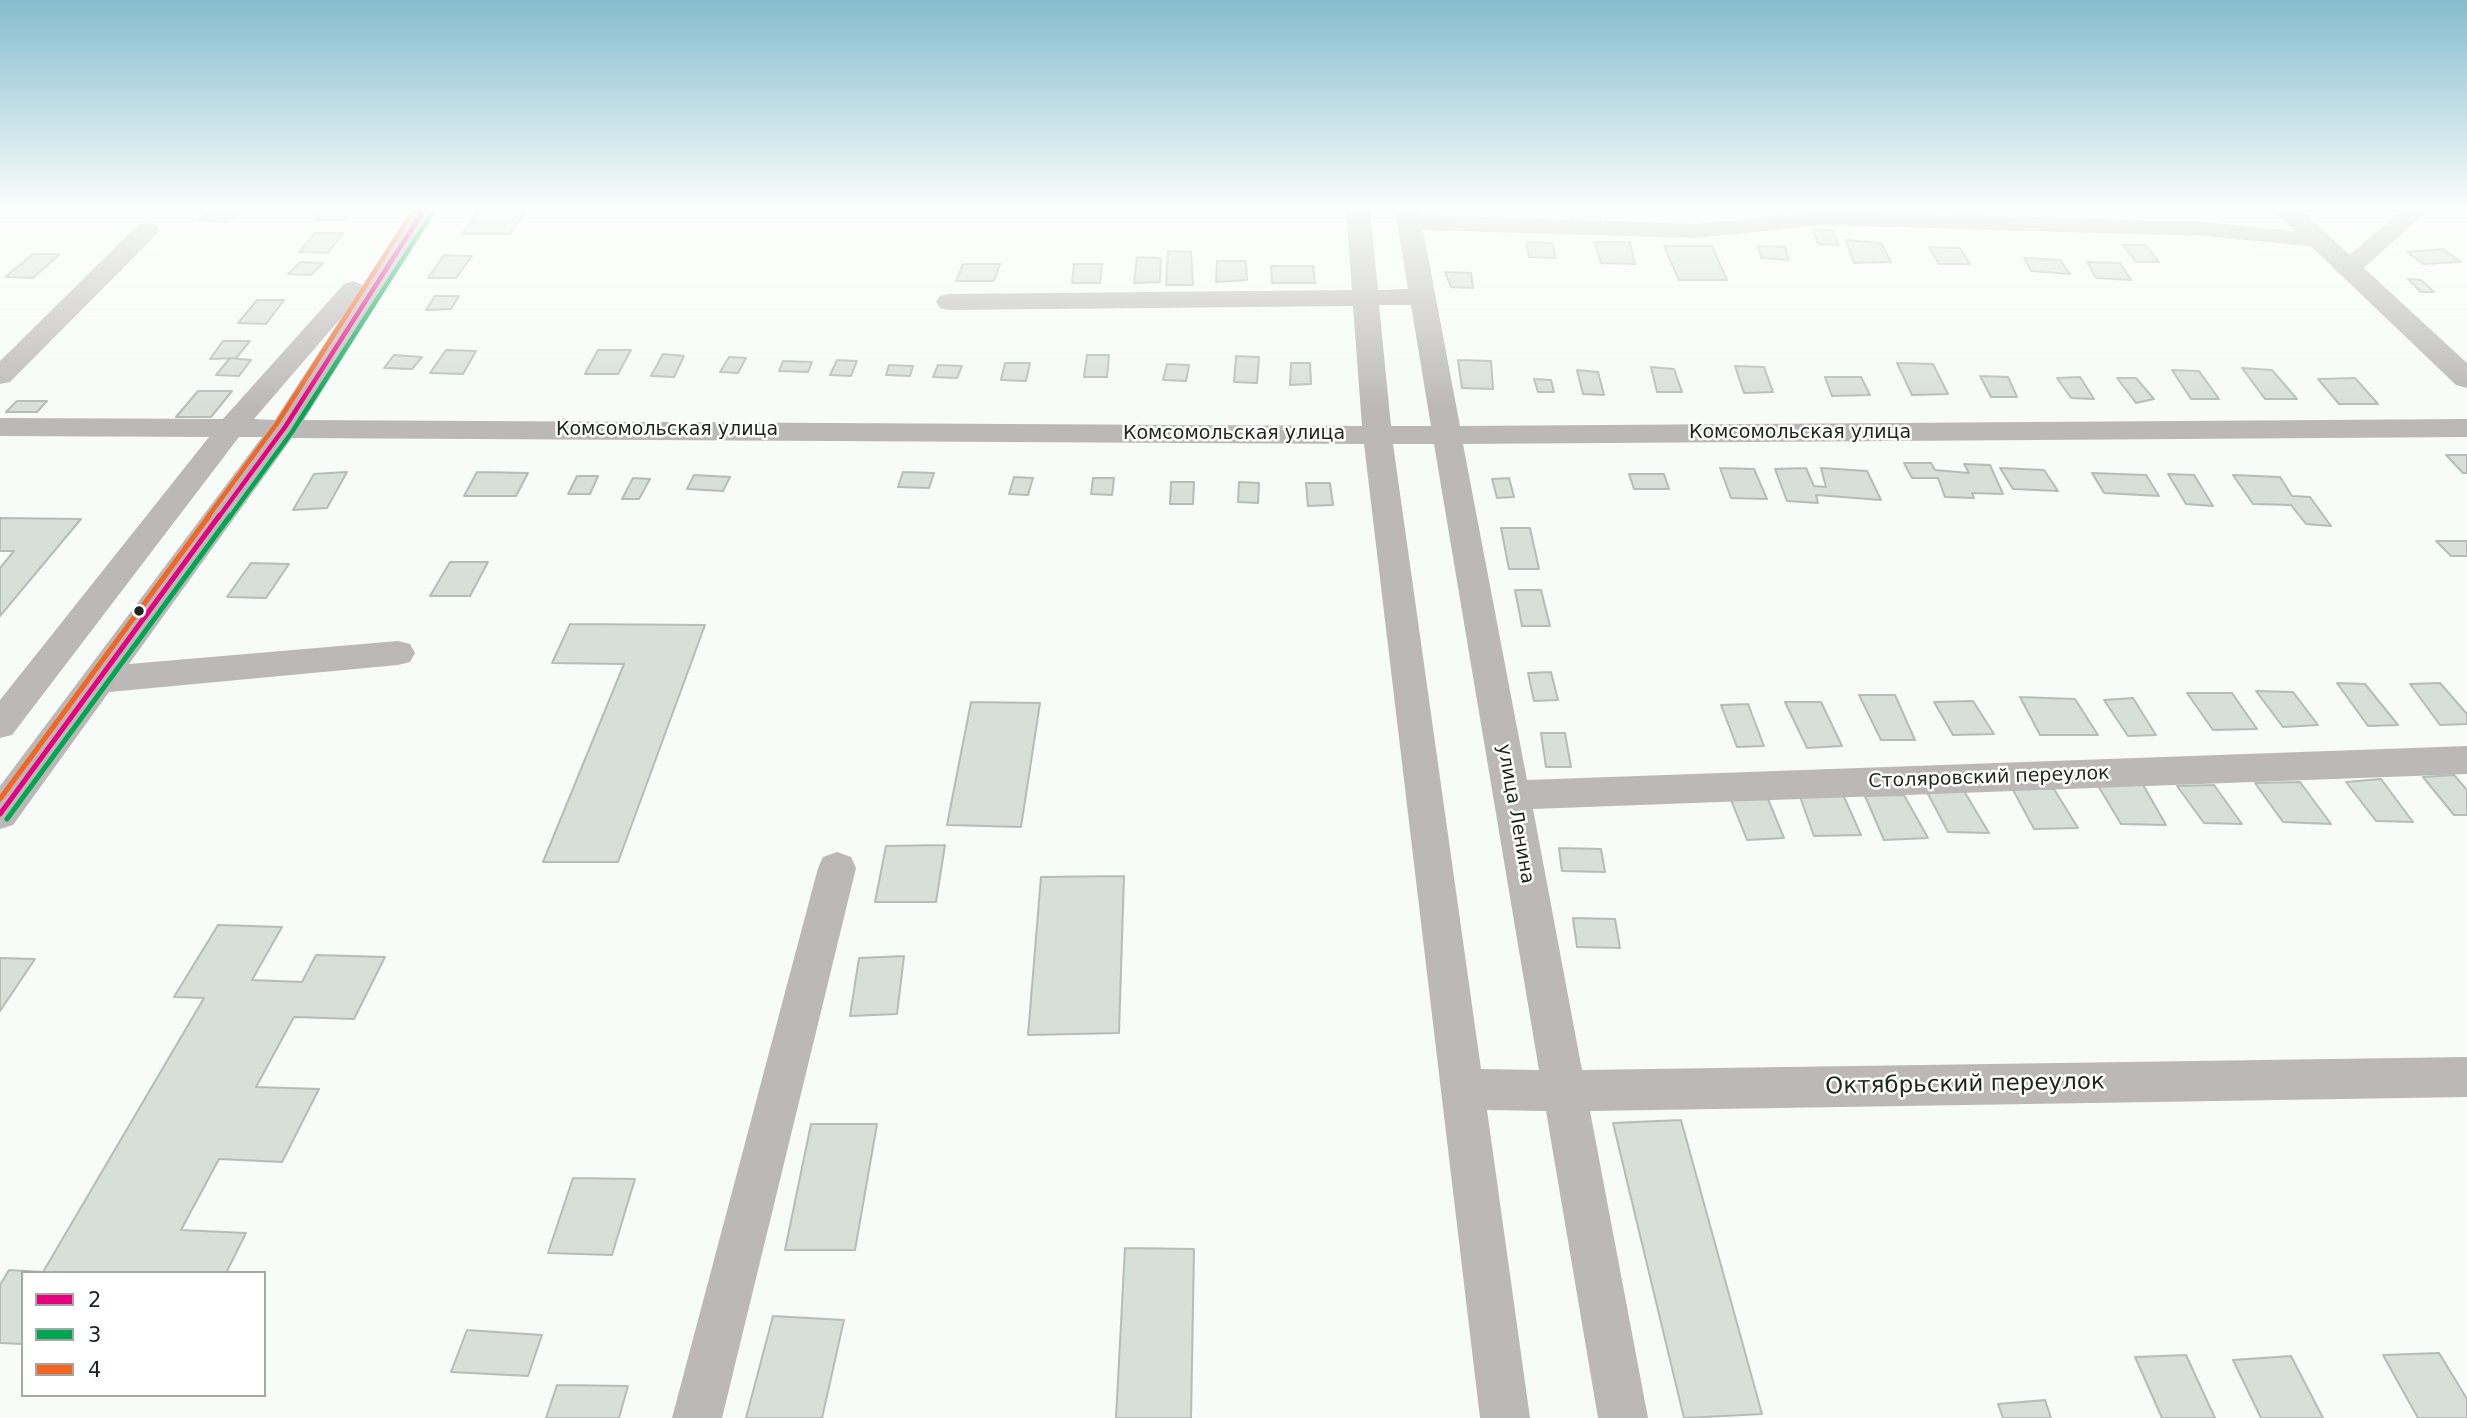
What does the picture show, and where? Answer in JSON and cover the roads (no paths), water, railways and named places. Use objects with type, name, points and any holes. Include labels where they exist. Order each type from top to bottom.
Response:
[{"type":"highway","points":[[2357,276],[2467,379]]},
{"type":"street","points":[[0,376],[100,276]]},
{"type":"street","points":[[0,725],[232,427],[365,276]]},
{"type":"street","points":[[0,814],[285,427],[381,276]]},
{"type":"street","points":[[1364,276],[1377,435],[1506,1418]]},
{"type":"street","name":"улица Ленина","points":[[1419,276],[1623,1418]]},
{"type":"street","points":[[949,302],[1423,298]]},
{"type":"street","name":"Комсомольская улица","points":[[0,427],[1377,435],[2467,428]]},
{"type":"street","points":[[97,681],[398,653]]},
{"type":"street","name":"Столяровский переулок","points":[[1512,795],[2467,760]]},
{"type":"street","points":[[696,1418],[837,869]]},
{"type":"street","name":"Октябрьский переулок","points":[[1462,1089],[1565,1091],[2467,1077]]}]
